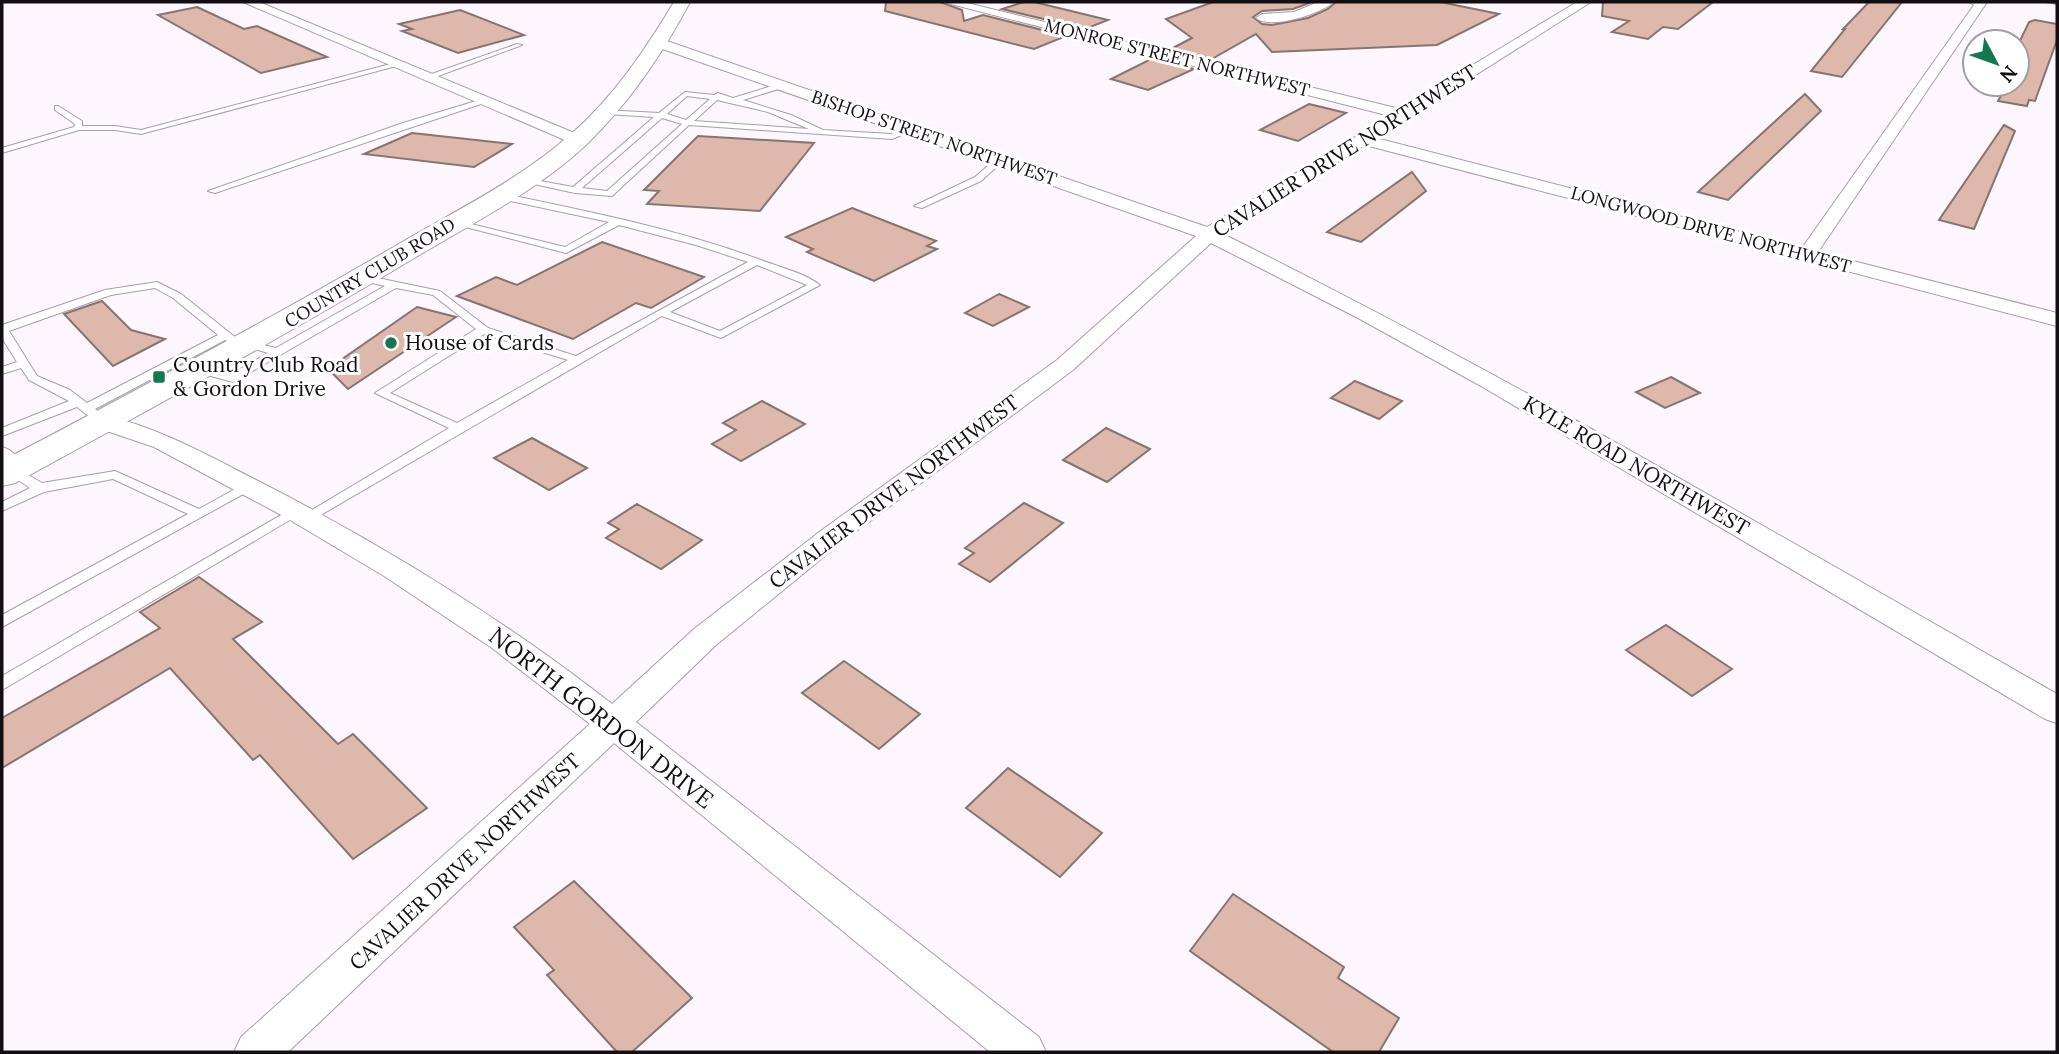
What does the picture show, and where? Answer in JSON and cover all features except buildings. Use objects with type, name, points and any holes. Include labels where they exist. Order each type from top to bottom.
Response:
[{"type":"main road","name":"COUNTRY CLUB ROAD","points":[[14,472],[88,411],[200,370],[236,340],[285,323],[524,181],[578,140],[606,112],[659,43],[682,2]]},
{"type":"street","points":[[249,2],[578,140]]},
{"type":"street","name":"MONROE STREET NORTHWEST","points":[[949,2],[1405,115]]},
{"type":"street","points":[[1262,18],[1296,16],[1328,2]]},
{"type":"street","name":"CAVALIER DRIVE NORTHWEST","points":[[256,1052],[614,724],[705,636],[832,536],[1066,365],[1209,234],[1585,2]]},
{"type":"street","points":[[1807,254],[1979,2]]},
{"type":"street","name":"BISHOP STREET NORTHWEST","points":[[659,43],[1209,234]]},
{"type":"street","name":"LONGWOOD DRIVE NORTHWEST","points":[[1364,140],[2057,320]]},
{"type":"street","name":"KYLE ROAD NORTHWEST","points":[[1209,234],[1367,313],[1489,381],[2057,710]]},
{"type":"street","name":"NORTH GORDON DRIVE","points":[[88,411],[163,442],[301,515],[394,569],[503,640],[573,691],[1024,1052]]},
{"type":"lane","points":[[427,77],[519,45]]},
{"type":"lane","points":[[2,151],[78,128],[114,128],[141,132],[398,64]]},
{"type":"lane","points":[[735,100],[782,85]]},
{"type":"lane","points":[[575,190],[685,94],[719,95],[795,119],[820,131]]},
{"type":"lane","points":[[524,181],[609,194],[719,95]]},
{"type":"lane","points":[[212,191],[406,125],[486,102]]},
{"type":"lane","points":[[58,108],[79,123],[78,128]]},
{"type":"lane","points":[[606,112],[662,115],[688,123],[892,137],[910,130]]},
{"type":"lane","points":[[919,206],[978,179],[999,161]]},
{"type":"lane","points":[[499,196],[618,221],[756,262],[815,285],[721,335],[661,312]]},
{"type":"lane","points":[[455,223],[566,250],[618,221]]},
{"type":"lane","points":[[2,684],[661,312],[756,262]]},
{"type":"lane","points":[[363,278],[436,293],[484,330],[578,360]]},
{"type":"lane","points":[[88,411],[66,393],[33,378],[5,344],[3,331],[13,323],[87,298],[150,285],[171,291],[236,340],[278,352]]},
{"type":"lane","points":[[200,370],[233,378],[394,285]]},
{"type":"lane","points":[[285,323],[316,331]]},
{"type":"lane","points":[[458,428],[381,393],[484,330]]},
{"type":"lane","points":[[2,432],[88,411],[236,340]]},
{"type":"lane","points":[[2,371],[23,364]]},
{"type":"lane","points":[[2,507],[14,472],[115,475],[199,514]]},
{"type":"lane","points":[[2,622],[249,487]]},
{"type":"waterway","points":[[2048,2],[2057,4]]},
{"type":"place","name":"House of Cards","points":[[391,343]]},
{"type":"place","name":"Country Club Road & Gordon Drive","points":[[159,377]]}]
